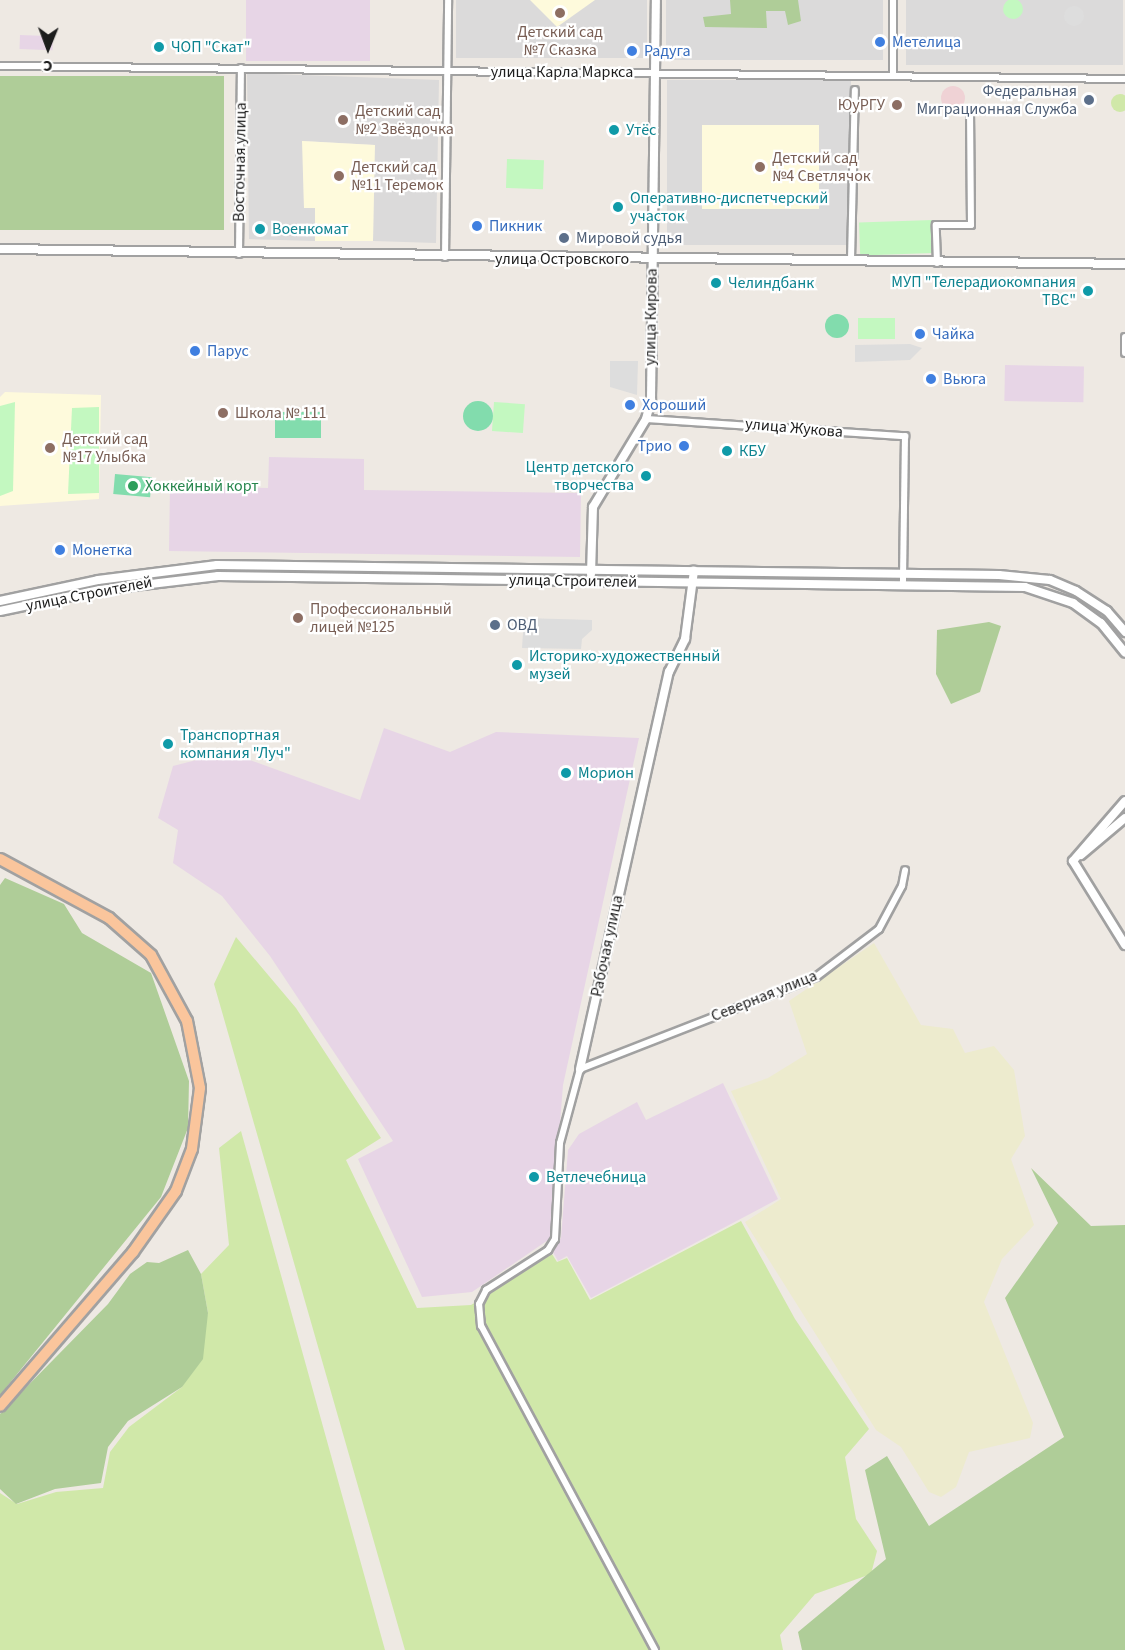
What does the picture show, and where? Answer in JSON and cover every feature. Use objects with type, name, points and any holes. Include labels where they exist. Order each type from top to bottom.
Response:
[{"type":"main road","points":[[0,859],[110,918],[151,955],[184,1015],[200,1088],[192,1149],[170,1200],[0,1406]]},
{"type":"street","points":[[445,257],[448,0]]},
{"type":"street","name":"улица Кирова","points":[[591,582],[593,507],[646,419],[652,259],[656,0]]},
{"type":"street","points":[[893,0],[893,75]]},
{"type":"street","name":"улица Карла Маркса","points":[[0,66],[1125,79]]},
{"type":"street","name":"Восточная улица","points":[[239,255],[241,68]]},
{"type":"street","points":[[851,260],[855,90]]},
{"type":"street","points":[[937,263],[936,225],[971,225],[970,109]]},
{"type":"street","name":"улица Островского","points":[[0,249],[239,255],[1125,264]]},
{"type":"street","points":[[1125,337],[1125,353]]},
{"type":"street","name":"улица Жукова","points":[[646,419],[905,436],[902,574]]},
{"type":"street","name":"улица Строителей","points":[[0,601],[98,580],[217,565],[902,574],[1050,580],[1088,596],[1125,632]]},
{"type":"street","name":"Рабочая улица","points":[[652,1648],[481,1326],[479,1304],[486,1290],[548,1250],[555,1239],[560,1143],[580,1069],[694,583],[694,571]]},
{"type":"street","points":[[902,574],[903,585]]},
{"type":"street","name":"улица Строителей","points":[[0,611],[191,577],[903,585],[1042,590],[1101,623],[1125,653]]},
{"type":"street","points":[[1073,861],[1125,801]]},
{"type":"street","points":[[1073,861],[1125,818]]},
{"type":"street","points":[[1073,861],[1125,945]]},
{"type":"street","name":"Северная улица","points":[[580,1069],[816,977],[879,929],[902,886],[905,870]]},
{"type":"shaded area","points":[[246,0],[370,0],[370,61],[246,61]]},
{"type":"shaded area","points":[[456,0],[647,0],[647,58],[456,58]]},
{"type":"shaded area","name":"Детский сад №7 Сказка","points":[[530,0],[595,0],[557,27]]},
{"type":"shaded area","points":[[666,0],[883,0],[883,60],[666,60]]},
{"type":"shaded area","points":[[906,0],[1123,0],[1123,65],[906,65]]},
{"type":"shaded area","points":[[1074,6],[1081,9],[1084,16],[1081,23],[1074,26],[1067,23],[1064,16],[1067,9]]},
{"type":"shaded area","points":[[20,35],[53,36],[52,50],[20,49]]},
{"type":"shaded area","points":[[247,73],[439,80],[436,243],[373,241],[374,145],[303,141],[304,208],[315,208],[315,241],[249,239]]},
{"type":"shaded area","points":[[667,80],[851,80],[851,245],[667,245]]},
{"type":"shaded area","points":[[953,86],[961,90],[965,98],[961,106],[953,110],[945,106],[941,98],[945,90]]},
{"type":"shaded area","name":"Детский сад №4 Светлячок","points":[[702,125],[819,125],[819,209],[702,209]]},
{"type":"shaded area","name":"Детский сад №11 Теремок","points":[[302,141],[375,145],[373,241],[315,241],[315,208],[304,208]]},
{"type":"shaded area","points":[[910,344],[922,348],[910,360],[855,362],[855,345]]},
{"type":"shaded area","points":[[610,361],[638,361],[637,395],[610,387]]},
{"type":"shaded area","points":[[1005,365],[1084,366],[1083,402],[1004,401]]},
{"type":"shaded area","name":"Детский сад №17 Улыбка","points":[[5,392],[101,395],[99,499],[0,506],[0,397]]},
{"type":"shaded area","points":[[269,457],[364,459],[364,490],[581,493],[580,557],[169,551],[170,486],[268,488]]},
{"type":"shaded area","points":[[524,618],[592,620],[592,630],[582,639],[581,649],[522,648]]},
{"type":"shaded area","points":[[384,728],[450,752],[496,732],[639,738],[563,1085],[551,1238],[472,1292],[422,1297],[358,1159],[393,1141],[270,956],[222,896],[173,863],[178,830],[158,818],[173,766],[228,752],[360,800]]},
{"type":"shaded area","points":[[874,943],[921,1025],[953,1029],[965,1053],[994,1046],[1014,1070],[1025,1136],[1011,1159],[1034,1225],[1002,1259],[984,1302],[1033,1423],[1030,1438],[969,1452],[956,1487],[941,1497],[929,1492],[901,1447],[876,1430],[745,1222],[781,1199],[731,1091],[768,1078],[807,1054],[789,1001]]},
{"type":"shaded area","points":[[723,1083],[778,1199],[591,1298],[567,1256],[558,1261],[553,1252],[561,1238],[568,1150],[579,1134],[637,1102],[646,1120]]},
{"type":"green space","points":[[1013,-1],[1020,2],[1023,9],[1020,16],[1013,19],[1006,16],[1003,9],[1006,2]]},
{"type":"green space","points":[[730,0],[798,0],[801,21],[788,25],[785,11],[766,11],[767,28],[705,27],[703,17],[731,14]]},
{"type":"green space","points":[[0,76],[224,76],[224,230],[0,230]]},
{"type":"green space","points":[[1120,94],[1126,97],[1129,103],[1126,109],[1120,112],[1114,109],[1111,103],[1114,97]]},
{"type":"green space","points":[[507,159],[544,160],[543,189],[506,188]]},
{"type":"green space","points":[[932,220],[933,253],[860,256],[859,223]]},
{"type":"green space","points":[[837,314],[842,315],[848,321],[848,331],[842,337],[837,338],[832,337],[826,331],[825,326],[826,321],[832,315]]},
{"type":"green space","points":[[858,318],[895,318],[895,339],[858,339]]},
{"type":"green space","points":[[478,401],[484,402],[492,410],[492,422],[484,430],[478,431],[472,430],[464,422],[463,416],[464,410],[472,402]]},
{"type":"green space","points":[[15,402],[13,491],[0,496],[0,406]]},
{"type":"green space","points":[[494,402],[525,404],[523,433],[492,431]]},
{"type":"green space","points":[[99,407],[99,493],[68,494],[72,408]]},
{"type":"green space","points":[[275,412],[321,412],[321,438],[275,438]]},
{"type":"green space","name":"Хоккейный корт","points":[[115,474],[152,477],[150,497],[113,494]]},
{"type":"green space","points":[[989,622],[1001,626],[980,692],[951,704],[936,674],[937,630]]},
{"type":"green space","points":[[5,878],[64,904],[82,933],[151,973],[189,1081],[188,1128],[161,1197],[0,1395],[0,885]]},
{"type":"green space","points":[[236,937],[296,1008],[381,1138],[346,1160],[417,1308],[471,1305],[552,1254],[557,1262],[567,1258],[590,1300],[741,1221],[795,1319],[869,1429],[845,1457],[856,1519],[877,1551],[871,1574],[815,1594],[780,1635],[783,1650],[405,1650],[214,984]]},
{"type":"green space","points":[[241,1131],[385,1650],[0,1650],[0,1493],[17,1504],[56,1492],[103,1488],[110,1452],[129,1427],[182,1387],[208,1313],[201,1274],[229,1245],[219,1148]]},
{"type":"green space","points":[[1031,1168],[1091,1226],[1125,1225],[1125,1650],[802,1650],[798,1632],[886,1559],[865,1470],[887,1456],[929,1526],[1064,1437],[1005,1298],[1058,1223]]},
{"type":"green space","points":[[188,1250],[201,1274],[208,1313],[203,1359],[182,1387],[128,1421],[108,1447],[101,1483],[55,1489],[16,1504],[0,1489],[0,1414],[108,1304],[130,1274],[147,1262],[159,1263]]},
{"type":"place","name":"Детский сад №7 Сказка","points":[[560,13]]},
{"type":"place","name":"Метелица","points":[[880,42]]},
{"type":"place","name":"ЧОП \"Скат\"","points":[[159,47]]},
{"type":"place","name":"Радуга","points":[[632,51]]},
{"type":"place","name":"Федеральная Миграционная Служба","points":[[1089,100]]},
{"type":"place","name":"ЮуРГУ","points":[[897,105]]},
{"type":"place","name":"Детский сад №2 Звёздочка","points":[[343,120]]},
{"type":"place","name":"Утёс","points":[[614,130]]},
{"type":"place","name":"Детский сад №4 Светлячок","points":[[760,167]]},
{"type":"place","name":"Детский сад №11 Теремок","points":[[339,176]]},
{"type":"place","name":"Оперативно-диспетчерский участок","points":[[618,207]]},
{"type":"place","name":"Пикник","points":[[477,226]]},
{"type":"place","name":"Военкомат","points":[[260,229]]},
{"type":"place","name":"Мировой судья","points":[[564,238]]},
{"type":"place","name":"Челиндбанк","points":[[716,283]]},
{"type":"place","name":"МУП \"Телерадиокомпания ТВС\"","points":[[1088,291]]},
{"type":"place","name":"Чайка","points":[[920,334]]},
{"type":"place","name":"Парус","points":[[195,351]]},
{"type":"place","name":"Вьюга","points":[[931,379]]},
{"type":"place","name":"Хороший","points":[[630,405]]},
{"type":"place","name":"Школа № 111","points":[[223,413]]},
{"type":"place","name":"Трио","points":[[684,446]]},
{"type":"place","name":"Детский сад №17 Улыбка","points":[[50,448]]},
{"type":"place","name":"КБУ","points":[[727,451]]},
{"type":"place","name":"Центр детского творчества","points":[[646,476]]},
{"type":"place","name":"Хоккейный корт","points":[[133,486]]},
{"type":"place","name":"Монетка","points":[[60,550]]},
{"type":"place","name":"Профессиональный лицей №125","points":[[298,618]]},
{"type":"place","name":"ОВД","points":[[495,625]]},
{"type":"place","name":"Историко-художественный музей","points":[[517,665]]},
{"type":"place","name":"Транспортная компания \"Луч\"","points":[[168,744]]},
{"type":"place","name":"Морион","points":[[566,773]]},
{"type":"place","name":"Ветлечебница","points":[[534,1177]]}]
